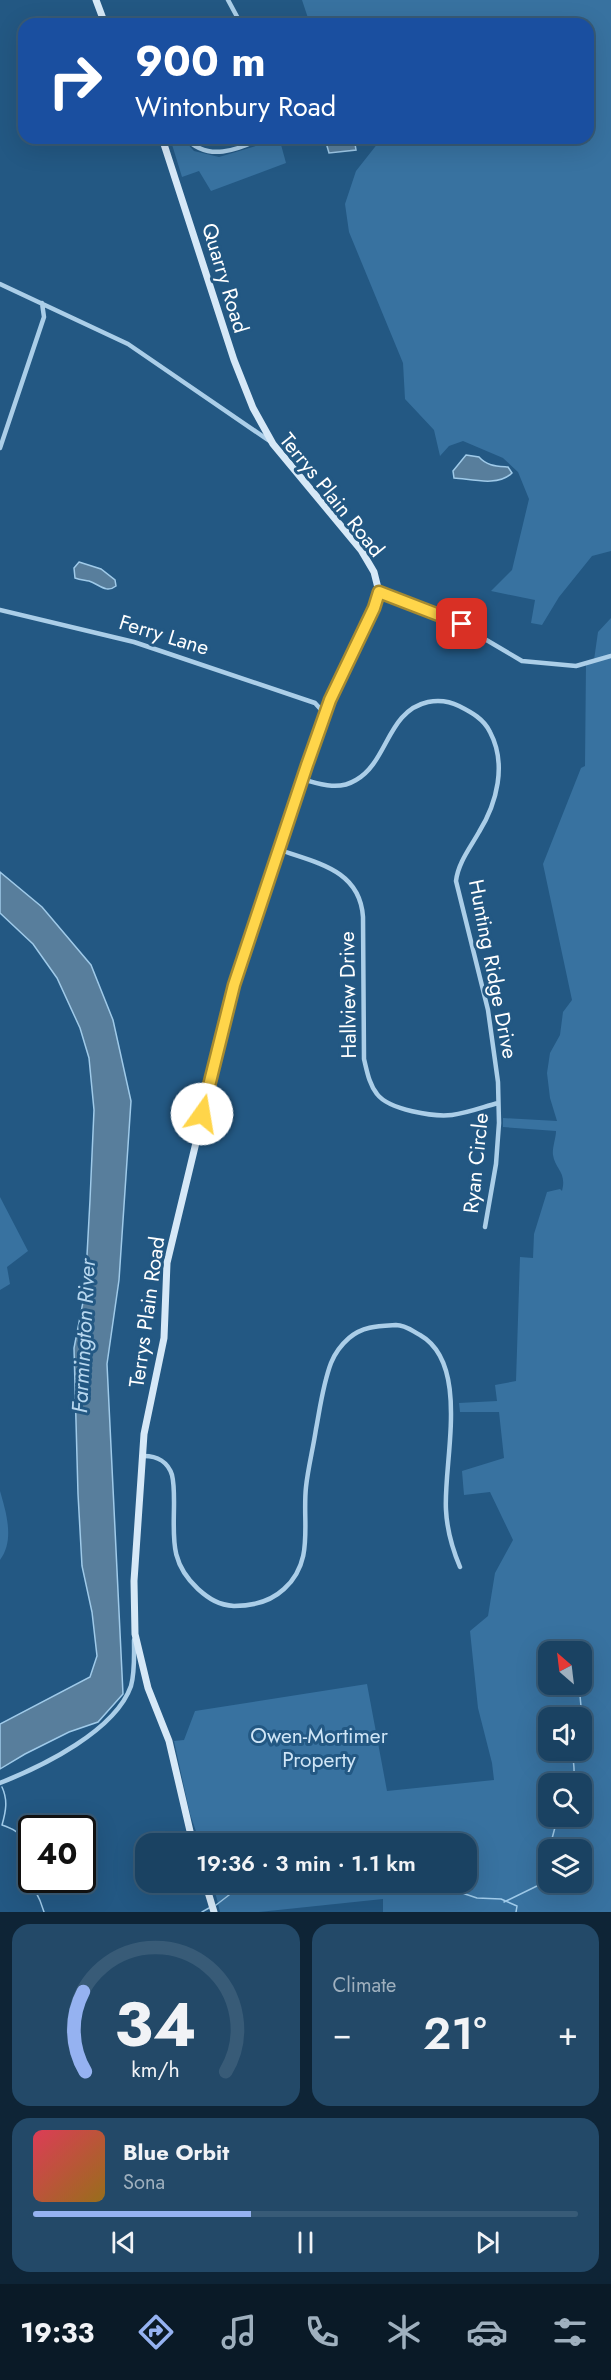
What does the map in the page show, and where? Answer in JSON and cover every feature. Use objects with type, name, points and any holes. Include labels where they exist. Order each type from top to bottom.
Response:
[{"type":"street","points":[[96,0],[103,18]]},
{"type":"street","points":[[228,0],[238,18]]},
{"type":"street","name":"Quarry Road","points":[[164,144],[234,360],[262,425],[273,444]]},
{"type":"street","points":[[192,144],[206,152],[221,153],[246,144]]},
{"type":"street","name":"Terrys Plain Road","points":[[0,284],[136,349],[273,444],[361,550],[374,572],[379,592],[374,608],[330,700],[234,985],[167,1263],[164,1338],[144,1434],[134,1581],[135,1634],[148,1688],[169,1741],[190,1833]]},
{"type":"street","points":[[0,448],[44,317],[42,303]]},
{"type":"street","points":[[44,317],[54,309]]},
{"type":"street","points":[[255,431],[262,425]]},
{"type":"street","points":[[379,592],[449,618],[522,662],[576,666],[611,656]]},
{"type":"street","name":"Ferry Lane","points":[[0,610],[124,639],[189,659],[315,703],[325,714]]},
{"type":"street","points":[[315,703],[330,700]]},
{"type":"street","name":"Hunting Ridge Drive","points":[[302,779],[330,786],[354,782],[375,764],[401,718],[413,708],[425,703],[441,701],[455,704],[477,717],[489,729],[499,763],[496,795],[483,825],[459,867],[456,881],[491,1026],[498,1103]]},
{"type":"street","name":"Hallview Drive","points":[[280,850],[335,870],[351,884],[360,897],[363,917],[364,1059],[369,1079],[379,1096],[385,1102],[406,1109],[450,1115],[498,1103]]},
{"type":"street","name":"Ryan Circle","points":[[485,1227],[496,1164],[498,1103]]},
{"type":"street","points":[[144,1456],[161,1460],[172,1477],[175,1552],[178,1564],[186,1577],[209,1599],[225,1605],[249,1605],[266,1601],[283,1590],[299,1572],[305,1547],[305,1489],[308,1469],[328,1374],[336,1352],[349,1338],[362,1329],[401,1325],[431,1341],[442,1360],[450,1394],[451,1455],[446,1509],[450,1540],[460,1567]]},
{"type":"street","points":[[0,1783],[31,1770],[62,1752],[92,1733],[120,1708],[131,1684],[135,1634]]},
{"type":"street","points":[[208,1893],[214,1912]]},
{"type":"green space","points":[[302,0],[611,0],[611,551],[592,556],[559,597],[542,625],[531,623],[535,600],[491,591],[512,570],[529,499],[518,472],[503,458],[463,441],[449,446],[440,456],[434,430],[405,399],[403,363],[349,232],[345,204],[356,171],[377,144],[594,144],[594,18],[308,18]]},
{"type":"green space","points":[[172,144],[188,144],[194,151],[219,157],[261,144],[281,144],[286,163],[211,191],[199,171],[182,177]]},
{"type":"green space","name":"Owen-Mortimer Property","points":[[611,618],[611,1912],[383,1912],[383,1899],[259,1912],[220,1912],[215,1893],[477,1893],[477,1833],[197,1833],[190,1814],[174,1741],[184,1740],[195,1711],[367,1684],[387,1791],[494,1780],[478,1708],[470,1631],[488,1616],[495,1573],[513,1540],[490,1492],[464,1495],[462,1471],[504,1458],[499,1412],[460,1412],[459,1403],[497,1401],[495,1385],[516,1381],[520,1257],[533,1258],[534,1234],[547,1192],[560,1189],[562,1191],[562,1175],[553,1155],[556,1131],[503,1127],[503,1118],[557,1121],[550,1098],[547,1073],[550,1053],[560,1035],[563,1012],[572,1000],[543,864],[581,768],[585,766],[586,663],[594,660],[598,632]]},
{"type":"green space","points":[[0,1197],[28,1251],[7,1267],[10,1284],[0,1290]]},
{"type":"green space","points":[[0,1491],[7,1517],[8,1535],[5,1552],[0,1560]]},
{"type":"water","points":[[328,144],[355,144],[356,150],[329,153]]},
{"type":"water","points":[[466,455],[479,457],[492,465],[508,467],[512,473],[492,481],[454,478],[453,471]]},
{"type":"water","points":[[79,562],[101,569],[115,580],[116,586],[106,589],[89,581],[75,578],[74,568]]},
{"type":"water","name":"Farmington River","points":[[0,872],[42,907],[91,965],[113,1020],[131,1101],[119,1280],[107,1364],[123,1694],[98,1722],[69,1732],[0,1769],[0,1724],[90,1677],[97,1656],[92,1612],[82,1566],[74,1348],[85,1292],[90,1200],[94,1110],[89,1058],[80,1028],[57,978],[33,944],[0,913]]},
{"type":"waterway","points":[[580,1695],[581,1707]]},
{"type":"waterway","points":[[574,1761],[574,1773]]},
{"type":"waterway","points":[[2,1787],[6,1806],[2,1825],[20,1835],[23,1845],[18,1866],[34,1888],[44,1912]]},
{"type":"waterway","points":[[552,1839],[555,1827]]},
{"type":"waterway","points":[[504,1902],[538,1885]]},
{"type":"waterway","points":[[216,1905],[232,1893]]},
{"type":"waterway","points":[[462,1893],[477,1898],[501,1899],[517,1906],[516,1912]]},
{"type":"waterway","points":[[202,1912],[209,1908]]},
{"type":"route","points":[[202,1114],[234,985],[307,765],[330,700],[374,608],[379,592],[462,624]]}]
